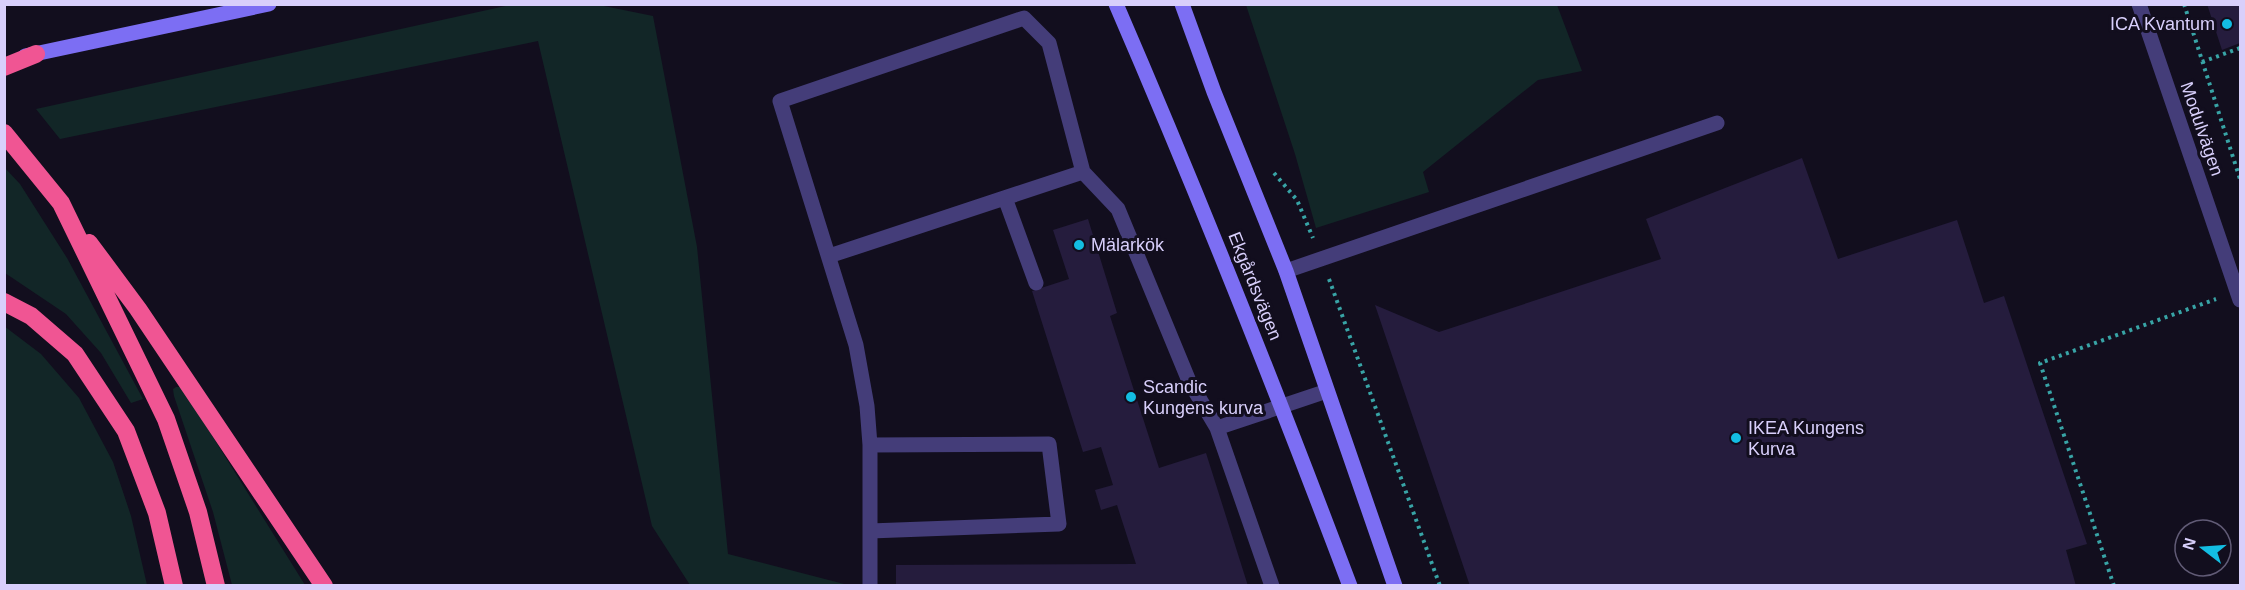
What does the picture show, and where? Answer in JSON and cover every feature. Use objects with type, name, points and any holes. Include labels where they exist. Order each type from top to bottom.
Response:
[{"type":"highway","points":[[4,67],[36,54]]},
{"type":"highway","points":[[4,133],[61,203],[138,309],[324,585]]},
{"type":"highway","points":[[61,203],[166,419],[198,512],[216,585]]},
{"type":"highway","points":[[4,302],[31,316],[75,354],[126,431],[157,513],[174,585]]},
{"type":"main road","points":[[4,60],[270,4]]},
{"type":"main road","name":"Ekgårdsvägen","points":[[1116,4],[1163,112],[1282,406],[1350,585]]},
{"type":"main road","name":"Ekgårdsvägen","points":[[1182,4],[1286,271],[1395,585]]},
{"type":"street","name":"Modulvägen","points":[[2139,4],[2239,296]]},
{"type":"street","points":[[870,585],[870,445],[867,406],[856,345],[780,100],[1024,18],[1049,43],[1083,172],[1118,209],[1188,381],[1217,428],[1272,585]]},
{"type":"street","points":[[1286,271],[1717,123]]},
{"type":"street","points":[[829,256],[1083,172]]},
{"type":"street","points":[[1005,198],[1036,283]]},
{"type":"street","points":[[1217,428],[1327,391]]},
{"type":"street","points":[[870,445],[1049,444],[1059,524],[870,531]]},
{"type":"path","points":[[2184,4],[2241,179]]},
{"type":"path","points":[[2202,62],[2241,48]]},
{"type":"path","points":[[1268,165],[1297,200],[1322,259],[1440,585]]},
{"type":"path","points":[[2114,585],[2040,363],[2239,296]]},
{"type":"green space","points":[[510,5],[599,5],[653,16],[697,247],[728,554],[848,585],[690,585],[652,526],[538,41],[60,139],[36,109]]},
{"type":"green space","points":[[1246,5],[1557,5],[1582,71],[1538,80],[1423,172],[1429,192],[1316,228],[1295,154]]},
{"type":"green space","points":[[4,167],[20,184],[67,258],[143,399],[131,403],[101,353],[66,314],[5,273]]},
{"type":"green space","points":[[4,326],[41,354],[79,398],[113,462],[131,516],[147,585],[5,585]]},
{"type":"green space","points":[[181,387],[185,392],[305,585],[232,585],[213,512],[174,396],[173,389]]},
{"type":"building","name":"ICA Kvantum","points":[[2207,4],[2240,4],[2240,43],[2222,50]]},
{"type":"building","name":"IKEA Kungens Kurva","points":[[1802,158],[1838,259],[1957,220],[1984,303],[2004,296],[2087,544],[2066,550],[2076,586],[1470,586],[1375,305],[1439,332],[1661,259],[1646,219]]},
{"type":"building","points":[[1088,219],[1117,313],[1110,316],[1159,468],[1206,453],[1248,586],[896,586],[896,565],[1136,564],[1117,505],[1101,510],[1095,490],[1113,485],[1101,447],[1083,452],[1032,291],[1069,279],[1053,230]]},
{"type":"place","name":"ICA Kvantum","points":[[2227,24]]},
{"type":"place","name":"Mälarkök","points":[[1079,245]]},
{"type":"place","name":"Scandic Kungens kurva","points":[[1131,397]]},
{"type":"place","name":"IKEA Kungens Kurva","points":[[1736,438]]}]
